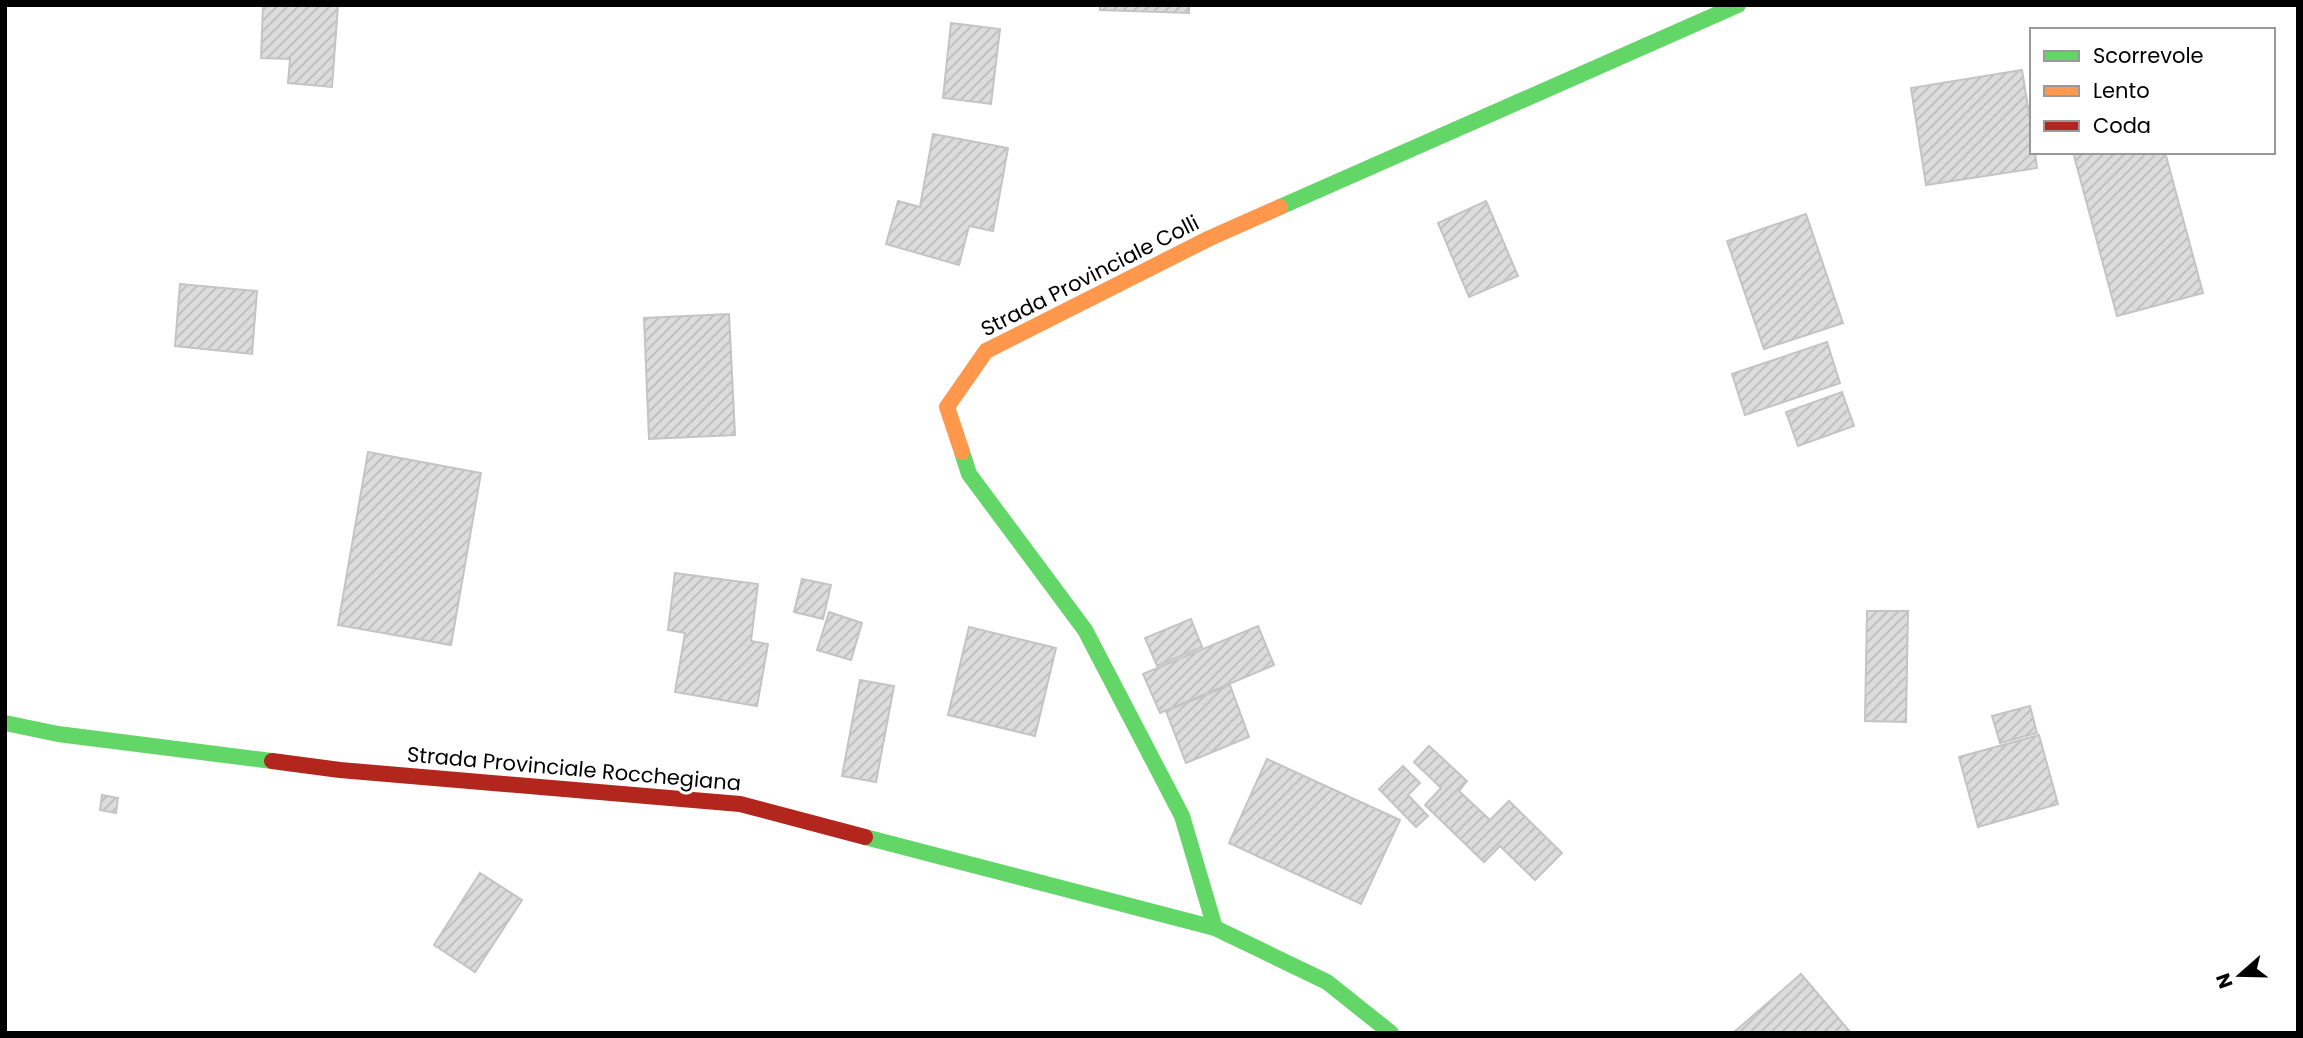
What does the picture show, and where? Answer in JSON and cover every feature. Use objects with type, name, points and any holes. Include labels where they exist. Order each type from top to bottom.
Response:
[{"type":"street","name":"Strada Provinciale Colli","points":[[1215,928],[1182,816],[1085,630],[969,474],[947,407],[986,351],[1210,238],[1738,5]]},
{"type":"street","name":"Strada Provinciale Rocchegiana","points":[[5,723],[58,734],[340,769],[740,804],[1215,928],[1327,982],[1391,1033]]},
{"type":"building","points":[[263,5],[338,5],[332,87],[288,83],[290,59],[261,58]]},
{"type":"building","points":[[1100,5],[1189,5],[1189,13],[1100,10]]},
{"type":"building","points":[[951,23],[1000,29],[991,104],[943,98]]},
{"type":"building","points":[[2022,70],[2030,120],[2030,154],[2035,154],[2037,168],[1926,185],[1911,88]]},
{"type":"building","points":[[933,134],[1008,148],[993,231],[969,226],[959,265],[886,244],[898,201],[920,207]]},
{"type":"building","points":[[2074,154],[2166,154],[2203,293],[2117,316]]},
{"type":"building","points":[[1486,201],[1518,276],[1469,297],[1438,223]]},
{"type":"building","points":[[1806,214],[1843,323],[1764,349],[1727,241]]},
{"type":"building","points":[[180,284],[257,291],[252,354],[175,346]]},
{"type":"building","points":[[729,314],[735,435],[649,439],[644,318]]},
{"type":"building","points":[[1827,342],[1840,383],[1745,415],[1732,374]]},
{"type":"building","points":[[1842,392],[1854,426],[1798,446],[1786,412]]},
{"type":"building","points":[[368,452],[481,473],[451,645],[338,625]]},
{"type":"building","points":[[675,573],[758,584],[751,641],[768,644],[757,706],[675,692],[685,633],[668,630]]},
{"type":"building","points":[[802,579],[831,585],[823,619],[794,612]]},
{"type":"building","points":[[1867,611],[1908,611],[1906,722],[1865,721]]},
{"type":"building","points":[[829,612],[862,623],[851,660],[817,650]]},
{"type":"building","points":[[1191,619],[1202,647],[1157,666],[1145,638]]},
{"type":"building","points":[[1258,626],[1274,665],[1160,713],[1143,674]]},
{"type":"building","points":[[969,627],[1056,648],[1035,736],[948,715]]},
{"type":"building","points":[[860,680],[894,686],[876,782],[842,776]]},
{"type":"building","points":[[1230,685],[1249,737],[1186,763],[1166,711]]},
{"type":"building","points":[[2030,706],[2037,733],[2000,743],[1992,716]]},
{"type":"building","points":[[2039,735],[2058,804],[1978,827],[1959,757]]},
{"type":"building","points":[[1429,746],[1467,781],[1459,791],[1490,820],[1509,801],[1562,853],[1535,880],[1500,846],[1484,862],[1425,805],[1441,788],[1414,762]]},
{"type":"building","points":[[1267,759],[1400,820],[1361,904],[1229,843]]},
{"type":"building","points":[[1403,766],[1420,783],[1408,795],[1428,816],[1416,827],[1379,789]]},
{"type":"building","points":[[102,795],[118,798],[116,813],[100,810]]},
{"type":"building","points":[[480,873],[522,900],[475,972],[434,945]]},
{"type":"building","points":[[1801,974],[1851,1033],[1733,1033]]},
{"type":"traffic: fast","points":[[1280,207],[1738,5]]},
{"type":"traffic: fast","points":[[962,452],[969,474],[1085,630],[1182,816],[1215,928]]},
{"type":"traffic: fast","points":[[5,723],[58,734],[272,761]]},
{"type":"traffic: fast","points":[[865,837],[1215,928],[1327,982],[1391,1033]]},
{"type":"traffic: slow","points":[[962,452],[947,407],[986,351],[1210,238],[1280,207]]},
{"type":"traffic: jam","points":[[272,761],[340,770],[740,804],[865,837]]}]
